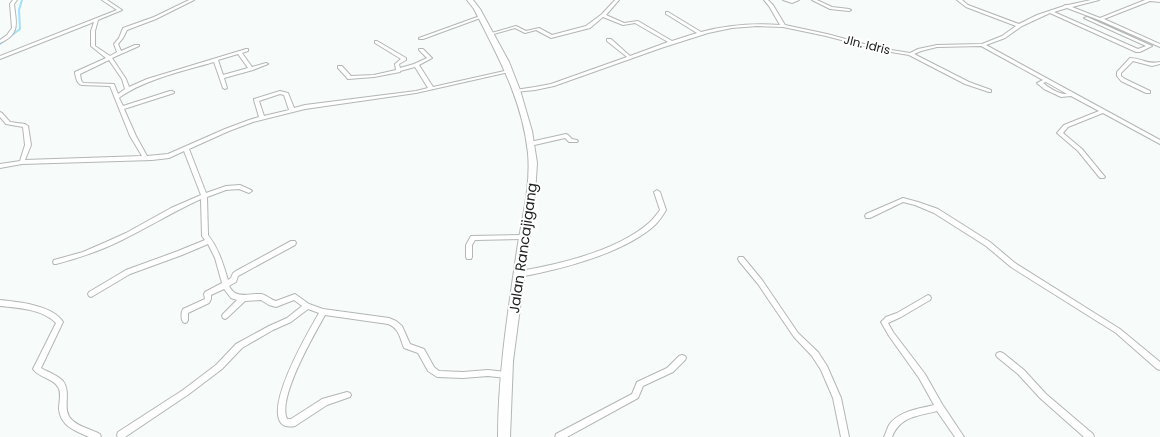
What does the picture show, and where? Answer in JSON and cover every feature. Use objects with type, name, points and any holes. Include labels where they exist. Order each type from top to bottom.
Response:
[{"type":"main road","name":"Jalan Rancajigang","points":[[470,0],[490,34],[509,71],[517,91],[530,144],[534,184],[524,237],[506,375],[504,437]]},
{"type":"street","points":[[0,42],[9,36],[14,28],[12,4],[16,0]]},
{"type":"street","points":[[0,58],[96,21],[120,10],[104,0]]},
{"type":"street","points":[[120,53],[116,44],[122,37],[125,28],[153,20],[192,0]]},
{"type":"street","points":[[490,34],[516,27],[524,32],[537,28],[551,37],[588,27],[603,15],[617,0]]},
{"type":"street","points":[[766,0],[772,5],[783,26]]},
{"type":"street","points":[[785,0],[792,2],[797,0]]},
{"type":"street","points":[[814,0],[831,8],[849,10]]},
{"type":"street","points":[[959,0],[967,6],[1020,26]]},
{"type":"street","points":[[982,46],[998,40],[1020,26],[1051,12],[1064,7],[1097,0]]},
{"type":"street","points":[[1100,19],[1150,0],[1160,1]]},
{"type":"street","points":[[1051,12],[1138,51],[1150,46],[1064,7]]},
{"type":"street","points":[[1064,7],[1100,19],[1160,46]]},
{"type":"street","points":[[667,13],[701,34]]},
{"type":"street","points":[[603,15],[623,24],[636,22],[673,43]]},
{"type":"street","points":[[421,38],[481,17]]},
{"type":"street","points":[[96,21],[93,31],[93,46],[110,58],[124,79],[128,89]]},
{"type":"street","name":"Jln. Idris","points":[[517,91],[537,89],[560,82],[629,57],[701,34],[731,26],[751,24],[783,26],[910,54],[937,46],[982,46]]},
{"type":"street","points":[[1097,32],[1108,27]]},
{"type":"street","points":[[609,40],[629,57]]},
{"type":"street","points":[[377,42],[404,59],[397,64],[398,70]]},
{"type":"street","points":[[137,46],[80,71],[76,75],[82,84],[111,85],[140,151],[145,158]]},
{"type":"street","points":[[982,46],[1160,142]]},
{"type":"street","points":[[117,98],[128,89],[149,80],[246,50]]},
{"type":"street","points":[[340,67],[350,78],[388,74],[416,66],[430,58],[421,50]]},
{"type":"street","points":[[239,52],[250,68]]},
{"type":"street","points":[[910,54],[942,69],[967,84],[989,91]]},
{"type":"street","points":[[215,59],[224,88]]},
{"type":"street","points":[[1148,92],[1123,80],[1119,76],[1119,73],[1132,59],[1152,65],[1160,63]]},
{"type":"street","points":[[220,78],[266,64]]},
{"type":"street","points":[[416,66],[431,88]]},
{"type":"street","points":[[0,166],[22,162],[45,163],[169,156],[226,130],[292,110],[431,88],[509,71]]},
{"type":"street","points":[[1047,80],[1039,83],[1063,96],[1072,94]]},
{"type":"street","points":[[122,108],[172,92]]},
{"type":"street","points":[[262,118],[256,100],[280,92],[286,94],[292,110]]},
{"type":"street","points":[[1102,177],[1080,150],[1060,134],[1066,126],[1104,111]]},
{"type":"street","points":[[0,114],[8,123],[25,126],[28,145],[22,162]]},
{"type":"street","points":[[530,144],[566,136],[575,142]]},
{"type":"street","points":[[186,149],[204,195],[204,232],[218,258],[226,284],[231,294],[243,298],[262,297],[273,304],[277,304],[295,297],[308,306],[323,312],[355,315],[394,323],[401,328],[407,346],[421,351],[431,368],[437,374],[463,375],[488,373],[506,375]]},
{"type":"street","points":[[56,262],[92,251],[131,233],[175,208],[204,195],[237,186],[246,188],[249,191]]},
{"type":"street","points":[[520,274],[565,265],[599,254],[642,232],[655,222],[663,210],[657,192]]},
{"type":"street","points":[[868,216],[903,200],[916,203],[936,211],[988,244],[1013,266],[1118,331],[1160,367]]},
{"type":"street","points":[[469,257],[469,245],[473,238],[524,237]]},
{"type":"street","points":[[91,294],[128,272],[180,253],[209,240]]},
{"type":"street","points":[[185,320],[185,311],[207,301],[207,294],[234,280],[235,275],[238,273],[293,243]]},
{"type":"street","points":[[741,259],[760,282],[796,335],[820,360],[831,381],[845,437]]},
{"type":"street","points":[[225,316],[243,298]]},
{"type":"street","points":[[928,298],[884,322],[922,376],[939,407],[960,437]]},
{"type":"street","points":[[0,303],[32,307],[57,318],[60,322],[37,369],[58,382],[62,387],[64,416],[70,424],[88,431],[97,437]]},
{"type":"street","points":[[121,435],[186,392],[219,367],[239,346],[271,328],[289,320],[308,306]]},
{"type":"street","points":[[323,312],[287,385],[282,400],[282,418],[287,423],[292,423],[325,402],[347,395]]},
{"type":"street","points":[[1000,355],[1021,372],[1043,396],[1090,437]]},
{"type":"street","points":[[559,437],[635,396],[640,384],[670,370],[682,358]]},
{"type":"street","points":[[888,437],[890,430],[898,420],[939,407]]},
{"type":"waterway","points":[[0,44],[20,29],[19,10],[22,0]]}]
